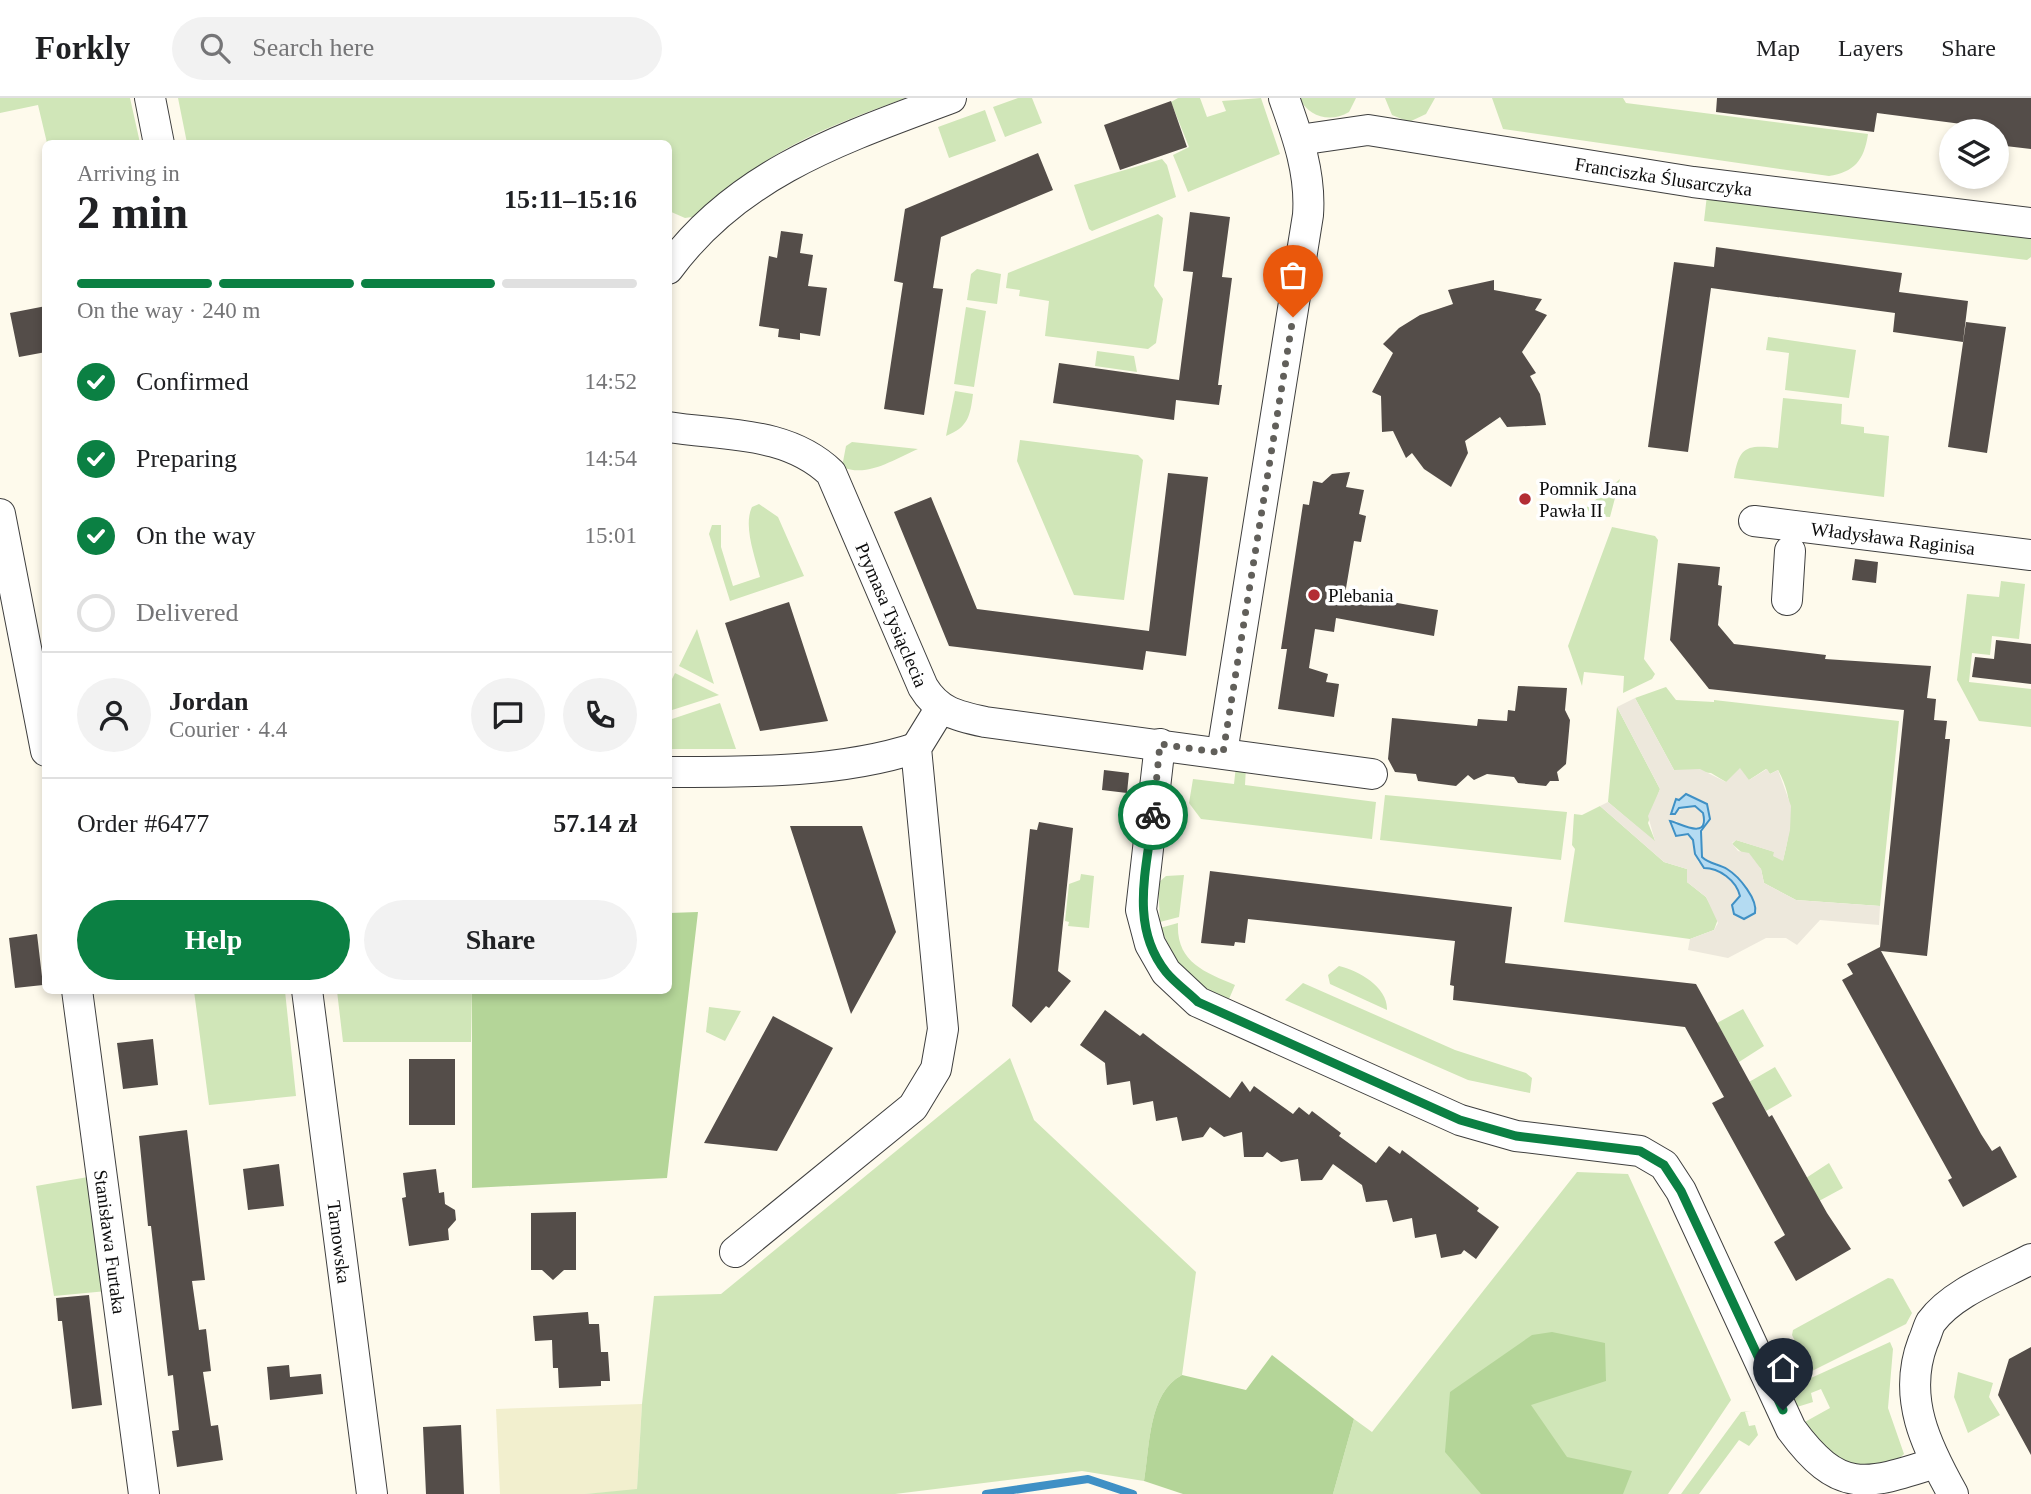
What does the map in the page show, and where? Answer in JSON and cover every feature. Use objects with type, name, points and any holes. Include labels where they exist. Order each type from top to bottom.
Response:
[{"type":"street","points":[[150,98],[158,140]]},
{"type":"street","points":[[672,263],[686,244],[760,181],[818,148],[951,98]]},
{"type":"street","points":[[1223,753],[1308,215],[1310,188],[1299,140],[1284,98]]},
{"type":"street","name":"Franciszka Ślusarczyka","points":[[1299,140],[1368,130],[1693,182],[2031,223]]},
{"type":"street","name":"Prymasa Tysiąclecia","points":[[672,427],[752,437],[784,444],[803,450],[831,473],[923,687],[940,709],[956,716],[985,722],[1372,774]]},
{"type":"street","points":[[0,514],[42,730]]},
{"type":"street","name":"Władysława Raginisa","points":[[1754,521],[2031,555]]},
{"type":"street","points":[[1787,600],[1790,551]]},
{"type":"street","points":[[735,1252],[913,1107],[936,1069],[943,1029],[916,748],[940,709]]},
{"type":"street","points":[[1160,744],[1141,910],[1150,944],[1166,972],[1198,1002],[1460,1120],[1516,1136],[1640,1151],[1664,1165],[1681,1191],[1800,1440],[1812,1457],[1839,1476],[1867,1481],[1897,1476],[1935,1463]]},
{"type":"street","points":[[672,772],[737,773],[891,756],[916,748]]},
{"type":"street","name":"Stanisława Furtaka","points":[[78,994],[144,1494]]},
{"type":"street","name":"Tarnowska","points":[[308,994],[372,1494]]},
{"type":"street","points":[[1953,1494],[1935,1463],[1915,1413],[1915,1363],[1931,1322],[1959,1298],[2031,1259]]},
{"type":"shaded area","points":[[1635,698],[1674,770],[1700,769],[1726,782],[1740,768],[1749,780],[1767,769],[1770,774],[1778,770],[1791,806],[1790,830],[1783,861],[1773,856],[1774,852],[1736,840],[1732,843],[1738,851],[1749,853],[1761,869],[1764,883],[1796,900],[1880,906],[1879,925],[1820,920],[1797,945],[1786,938],[1766,938],[1728,958],[1688,950],[1690,939],[1714,930],[1718,923],[1706,897],[1687,882],[1687,869],[1664,862],[1600,806],[1608,802],[1655,841],[1648,816],[1660,789],[1617,707]],"holes":[[[1686,794],[1700,802],[1710,819],[1701,831],[1702,857],[1717,864],[1747,893],[1754,904],[1749,917],[1737,914],[1733,906],[1741,896],[1733,881],[1725,874],[1698,862],[1693,839],[1674,829],[1676,821],[1685,828],[1700,827],[1705,817],[1695,806],[1676,811]]]},
{"type":"shaded area","points":[[642,1404],[637,1490],[585,1494],[500,1494],[496,1409]]},
{"type":"green space","points":[[0,98],[130,98],[139,140],[46,140],[38,105],[0,113]]},
{"type":"green space","points":[[178,98],[906,98],[847,120],[795,144],[747,174],[698,216],[685,218],[672,212],[672,140],[186,140]]},
{"type":"green space","points":[[1018,98],[1032,98],[1042,123],[1005,137],[993,107]]},
{"type":"green space","points":[[1178,98],[1200,98],[1207,117],[1226,111],[1222,101],[1261,98],[1280,154],[1188,192],[1173,155],[1189,147],[1171,102]]},
{"type":"green space","points":[[1299,98],[1356,98],[1349,112],[1327,117],[1308,110]]},
{"type":"green space","points":[[1385,98],[1435,98],[1426,114],[1409,122],[1392,115]]},
{"type":"green space","points":[[1492,98],[1623,98],[1626,103],[1868,134],[1864,151],[1856,164],[1845,172],[1829,176],[1503,129]]},
{"type":"green space","points":[[985,110],[996,141],[949,158],[938,127]]},
{"type":"green space","points":[[1162,159],[1167,165],[1176,197],[1092,231],[1089,229],[1074,185]]},
{"type":"green space","points":[[1707,195],[2031,237],[2031,257],[2027,260],[1704,221]]},
{"type":"green space","points":[[1158,214],[1163,218],[1154,286],[1163,299],[1156,343],[1148,349],[1045,336],[1049,301],[1019,296],[1020,290],[1006,288],[1008,273]]},
{"type":"green space","points":[[977,269],[1001,274],[997,304],[967,300],[971,274]]},
{"type":"green space","points":[[966,307],[986,311],[974,387],[954,384]]},
{"type":"green space","points":[[1768,337],[1856,350],[1849,398],[1785,390],[1789,353],[1766,350]]},
{"type":"green space","points":[[1097,351],[1134,356],[1137,372],[1095,366]]},
{"type":"green space","points":[[955,391],[973,394],[971,409],[963,425],[946,436]]},
{"type":"green space","points":[[1783,398],[1842,404],[1841,424],[1864,427],[1864,433],[1889,436],[1884,497],[1734,478],[1742,453],[1752,447],[1778,448]]},
{"type":"green space","points":[[1020,440],[1138,455],[1143,460],[1124,600],[1074,595],[1017,461]]},
{"type":"green space","points":[[852,442],[918,449],[881,466],[852,470],[842,467],[846,446]]},
{"type":"green space","points":[[1620,479],[1610,517],[1593,516],[1586,508]]},
{"type":"green space","points":[[759,504],[778,517],[804,576],[730,601],[709,534],[712,525],[721,525],[721,547],[733,586],[760,577],[749,523],[752,507]]},
{"type":"green space","points":[[1612,527],[1655,536],[1658,540],[1644,659],[1655,674],[1652,679],[1623,693],[1624,676],[1584,672],[1582,686],[1568,646]]},
{"type":"green space","points":[[2001,581],[2025,584],[2019,639],[1992,636],[1990,655],[1972,653],[1969,682],[2031,689],[2031,727],[1979,721],[1957,680],[1967,594],[1999,597]]},
{"type":"green space","points":[[697,629],[714,684],[679,666]]},
{"type":"green space","points":[[675,673],[719,695],[672,710],[672,679]]},
{"type":"green space","points":[[1666,687],[1676,700],[1714,700],[1899,721],[1880,906],[1796,900],[1764,883],[1761,869],[1732,844],[1736,840],[1775,852],[1774,856],[1783,860],[1790,815],[1787,792],[1778,770],[1770,774],[1766,769],[1749,780],[1726,782],[1711,773],[1674,770],[1635,698]]},
{"type":"green space","points":[[720,703],[736,749],[672,749],[672,719]]},
{"type":"green space","points":[[1617,707],[1660,789],[1648,823],[1656,843],[1608,802]]},
{"type":"green space","points":[[1236,766],[1246,767],[1245,785],[1376,802],[1372,839],[1201,819],[1189,803],[1193,779],[1234,784]]},
{"type":"green space","points":[[1385,795],[1567,812],[1561,860],[1380,840]]},
{"type":"green space","points":[[1600,806],[1664,862],[1687,869],[1687,882],[1706,897],[1718,919],[1714,930],[1690,939],[1564,922],[1575,849],[1572,845],[1574,814],[1582,815]]},
{"type":"green space","points":[[1081,874],[1094,876],[1089,928],[1068,926],[1069,922],[1065,921],[1069,884],[1080,880]]},
{"type":"green space","points":[[1184,875],[1179,917],[1160,922],[1158,883],[1166,876]]},
{"type":"green space","points":[[698,912],[667,1178],[472,1188],[472,994],[672,994],[672,913]]},
{"type":"green space","points":[[1178,923],[1182,947],[1194,964],[1235,985],[1229,999],[1224,1002],[1185,976],[1160,928]]},
{"type":"green space","points":[[1339,966],[1363,976],[1378,987],[1383,994],[1387,1010],[1330,984],[1328,975]]},
{"type":"green space","points":[[1303,983],[1455,1050],[1526,1073],[1532,1078],[1530,1093],[1468,1080],[1285,1000]]},
{"type":"green space","points":[[194,994],[285,994],[296,1096],[209,1105]]},
{"type":"green space","points":[[337,994],[472,994],[471,1042],[343,1042]]},
{"type":"green space","points":[[709,1007],[741,1011],[725,1041],[706,1032]]},
{"type":"green space","points":[[1743,1009],[1764,1046],[1739,1062],[1717,1023]]},
{"type":"green space","points":[[1010,1058],[1034,1120],[1196,1272],[1182,1375],[1171,1383],[1157,1407],[1152,1422],[1144,1481],[1082,1471],[895,1494],[585,1494],[637,1489],[642,1404],[654,1296],[721,1294]]},
{"type":"green space","points":[[1775,1067],[1792,1096],[1766,1111],[1749,1082]]},
{"type":"green space","points":[[1829,1163],[1843,1188],[1819,1201],[1806,1178]]},
{"type":"green space","points":[[1577,1172],[1628,1174],[1731,1400],[1668,1494],[1333,1494],[1354,1419],[1372,1432]]},
{"type":"green space","points":[[88,1177],[107,1291],[54,1296],[36,1186]]},
{"type":"green space","points":[[1888,1278],[1893,1279],[1912,1313],[1906,1324],[1810,1372],[1792,1335],[1793,1330]]},
{"type":"green space","points":[[1552,1332],[1605,1343],[1606,1381],[1531,1405],[1567,1457],[1632,1471],[1623,1494],[1481,1494],[1445,1452],[1450,1392],[1532,1335]]},
{"type":"green space","points":[[1890,1342],[1893,1349],[1888,1408],[1904,1454],[1887,1464],[1877,1466],[1845,1461],[1824,1449],[1803,1423],[1830,1408],[1821,1389],[1811,1393],[1813,1402],[1797,1407],[1789,1388]]},
{"type":"green space","points":[[1272,1355],[1354,1419],[1333,1494],[1183,1494],[1144,1481],[1152,1422],[1163,1394],[1171,1383],[1182,1375],[1246,1390]]},
{"type":"green space","points":[[1958,1372],[1993,1383],[1989,1397],[2000,1415],[1968,1433],[1954,1397]]},
{"type":"green space","points":[[1751,1411],[1745,1412],[1749,1426],[1755,1425],[1758,1435],[1749,1446],[1739,1440],[1699,1494],[1681,1494],[1741,1412]]},
{"type":"water","points":[[1686,794],[1707,804],[1710,819],[1701,831],[1702,857],[1732,873],[1751,895],[1755,913],[1744,919],[1734,914],[1732,905],[1740,896],[1731,880],[1721,873],[1704,868],[1695,854],[1693,840],[1688,834],[1676,836],[1670,821],[1698,829],[1704,822],[1703,813],[1695,806],[1679,808],[1675,814],[1671,814],[1676,799],[1679,800]]},
{"type":"building","points":[[1717,98],[2031,98],[2031,149],[2009,146],[2009,119],[1939,121],[1877,113],[1874,132],[1716,112]]},
{"type":"building","points":[[1171,101],[1187,147],[1120,170],[1104,125]]},
{"type":"building","points":[[1038,153],[1053,190],[941,237],[933,288],[943,289],[924,415],[884,409],[903,283],[894,281],[905,209]]},
{"type":"building","points":[[1190,212],[1230,217],[1222,277],[1232,278],[1218,385],[1222,385],[1219,405],[1176,400],[1174,420],[1053,403],[1059,363],[1179,380],[1193,272],[1183,271]]},
{"type":"building","points":[[781,231],[803,234],[800,253],[813,255],[808,286],[827,288],[820,336],[800,333],[800,340],[778,337],[779,329],[759,326],[769,256],[777,258]]},
{"type":"building","points":[[1716,247],[1902,273],[1899,292],[1968,301],[1963,342],[1893,332],[1895,313],[1711,288],[1688,452],[1648,447],[1674,262],[1714,267]]},
{"type":"building","points":[[1494,280],[1494,290],[1542,299],[1535,310],[1547,315],[1522,352],[1536,373],[1530,376],[1540,394],[1546,425],[1507,427],[1500,417],[1465,441],[1468,453],[1451,487],[1424,469],[1412,453],[1406,458],[1393,431],[1382,432],[1381,396],[1372,392],[1393,353],[1383,344],[1399,328],[1420,315],[1453,304],[1448,290]]},
{"type":"building","points":[[42,307],[42,353],[19,357],[10,313]]},
{"type":"building","points":[[1966,322],[2006,327],[1987,453],[1948,447]]},
{"type":"building","points":[[1350,472],[1346,487],[1364,490],[1359,514],[1366,516],[1361,542],[1354,541],[1345,594],[1438,610],[1434,636],[1336,618],[1334,632],[1315,629],[1309,668],[1328,674],[1326,682],[1339,684],[1334,717],[1278,709],[1287,649],[1281,649],[1303,504],[1309,505],[1313,481],[1322,483],[1332,474]]},
{"type":"building","points":[[1168,473],[1208,477],[1186,656],[1146,651],[1143,670],[949,646],[894,512],[931,497],[977,609],[1149,631]]},
{"type":"building","points":[[1855,559],[1878,562],[1876,583],[1852,580]]},
{"type":"building","points":[[1678,563],[1720,567],[1718,585],[1722,586],[1718,625],[1734,644],[1826,655],[1825,659],[1931,666],[1927,698],[1936,699],[1934,720],[1947,721],[1945,739],[1950,739],[1927,956],[1881,951],[1981,1134],[1992,1151],[2000,1146],[2017,1177],[1963,1207],[1948,1180],[1952,1178],[1842,980],[1853,974],[1847,964],[1880,947],[1904,710],[1709,689],[1670,640]]},
{"type":"building","points":[[789,602],[828,721],[760,731],[725,623]]},
{"type":"building","points":[[1996,640],[2031,644],[2031,684],[1972,677],[1975,657],[1994,659]]},
{"type":"building","points":[[1518,686],[1567,688],[1565,710],[1570,720],[1566,764],[1557,772],[1559,781],[1550,781],[1546,786],[1518,783],[1514,777],[1487,774],[1474,780],[1468,775],[1456,786],[1418,781],[1416,774],[1395,772],[1388,759],[1392,718],[1477,726],[1478,719],[1507,721],[1508,710],[1515,711]]},
{"type":"building","points":[[1104,770],[1129,773],[1127,793],[1102,790]]},
{"type":"building","points":[[1039,822],[1073,828],[1058,971],[1071,981],[1049,1008],[1046,1006],[1031,1023],[1012,1006],[1030,829],[1037,830]]},
{"type":"building","points":[[790,826],[862,826],[896,932],[851,1014]]},
{"type":"building","points":[[1210,871],[1512,907],[1505,963],[1696,984],[1769,1117],[1772,1115],[1827,1213],[1851,1249],[1796,1281],[1774,1242],[1785,1235],[1712,1103],[1724,1097],[1685,1027],[1453,1000],[1454,986],[1450,985],[1455,941],[1248,919],[1245,943],[1235,942],[1234,946],[1201,943]]},
{"type":"building","points":[[37,934],[42,985],[15,988],[9,938]]},
{"type":"building","points":[[1105,1010],[1140,1036],[1143,1033],[1230,1098],[1242,1081],[1250,1092],[1254,1086],[1293,1114],[1299,1107],[1309,1115],[1312,1111],[1341,1133],[1339,1136],[1376,1163],[1389,1146],[1400,1154],[1402,1150],[1479,1208],[1477,1211],[1499,1227],[1476,1259],[1464,1250],[1461,1254],[1441,1258],[1436,1234],[1415,1238],[1412,1218],[1393,1222],[1387,1200],[1366,1202],[1362,1185],[1333,1164],[1322,1180],[1301,1181],[1298,1159],[1281,1162],[1267,1152],[1263,1157],[1244,1157],[1242,1132],[1224,1137],[1210,1127],[1203,1137],[1182,1141],[1177,1117],[1156,1121],[1153,1101],[1133,1105],[1130,1081],[1107,1085],[1105,1063],[1080,1045]]},
{"type":"building","points":[[773,1016],[833,1048],[777,1151],[704,1143]]},
{"type":"building","points":[[153,1039],[158,1085],[123,1089],[117,1043]]},
{"type":"building","points":[[409,1059],[455,1059],[455,1125],[409,1125]]},
{"type":"building","points":[[187,1130],[205,1280],[192,1281],[199,1330],[206,1329],[211,1371],[203,1372],[211,1426],[218,1425],[223,1460],[177,1467],[172,1431],[179,1430],[173,1375],[168,1376],[139,1136]]},
{"type":"building","points":[[279,1164],[284,1206],[248,1210],[243,1169]]},
{"type":"building","points":[[436,1169],[439,1193],[444,1192],[445,1204],[455,1210],[456,1220],[448,1229],[449,1240],[409,1246],[402,1198],[406,1197],[403,1173]]},
{"type":"building","points":[[576,1212],[576,1270],[564,1270],[553,1280],[542,1270],[531,1270],[531,1213]]},
{"type":"building","points":[[89,1295],[102,1405],[72,1409],[62,1321],[58,1321],[56,1298]]},
{"type":"building","points":[[588,1312],[589,1324],[599,1324],[601,1352],[608,1352],[610,1381],[601,1381],[601,1386],[559,1388],[558,1368],[553,1368],[552,1340],[535,1341],[533,1316]]},
{"type":"building","points":[[2031,1347],[2031,1455],[1998,1395],[2009,1359]]},
{"type":"building","points":[[289,1365],[290,1377],[321,1374],[323,1394],[270,1400],[267,1367]]},
{"type":"building","points":[[461,1425],[464,1494],[426,1494],[423,1427]]},
{"type":"waterway","points":[[986,1494],[1088,1479],[1133,1494]]},
{"type":"way so far","points":[[1153,815],[1160,744],[1223,753],[1293,317]]},
{"type":"place","name":"Pomnik Jana Pawła II","points":[[1525,499]]},
{"type":"place","name":"Plebania","points":[[1314,595]]},
{"type":"route","points":[[1153,815],[1141,910],[1150,944],[1166,972],[1198,1002],[1460,1120],[1516,1136],[1640,1151],[1664,1165],[1676,1180],[1783,1410]]}]
